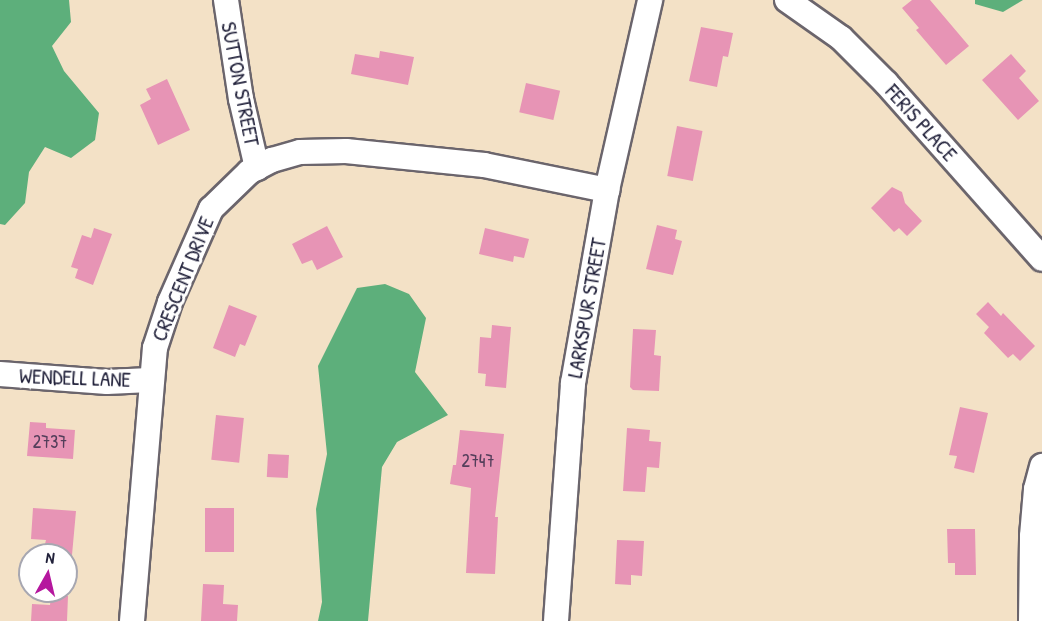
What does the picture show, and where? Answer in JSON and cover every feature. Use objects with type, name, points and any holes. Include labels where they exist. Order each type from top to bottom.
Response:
[{"type":"street","name":"SUTTON STREET","points":[[226,0],[241,99],[257,168]]},
{"type":"street","name":"LARKSPUR STREET","points":[[556,621],[573,384],[607,190],[650,0]]},
{"type":"street","name":"FERIS PLACE","points":[[787,0],[841,38],[886,83],[1042,259]]},
{"type":"street","name":"CRESCENT DRIVE","points":[[132,621],[150,380],[155,348],[170,302],[211,209],[249,172],[272,160],[300,152],[346,151],[484,165],[607,190]]},
{"type":"street","name":"WENDELL LANE","points":[[0,374],[107,382],[150,380]]},
{"type":"street","points":[[1031,621],[1032,536],[1036,489],[1042,466]]},
{"type":"green space","points":[[0,0],[69,0],[71,22],[52,46],[64,71],[99,113],[95,140],[71,158],[45,147],[29,172],[25,203],[5,225],[0,224]]},
{"type":"green space","points":[[975,0],[1023,0],[1003,12],[975,4]]},
{"type":"green space","points":[[385,284],[409,294],[426,318],[415,372],[448,415],[397,442],[382,467],[368,621],[318,621],[322,602],[316,509],[327,454],[318,366],[357,288]]},
{"type":"building","points":[[912,0],[930,0],[969,46],[946,65],[916,30],[919,28],[902,8]]},
{"type":"building","points":[[701,27],[733,33],[728,57],[723,56],[717,87],[689,81]]},
{"type":"building","points":[[380,51],[414,57],[408,85],[351,74],[355,54],[379,58]]},
{"type":"building","points":[[1011,54],[1026,71],[1019,78],[1039,101],[1018,120],[982,80]]},
{"type":"building","points":[[167,79],[190,130],[158,145],[140,105],[151,99],[146,89]]},
{"type":"building","points":[[526,83],[560,91],[553,120],[519,112]]},
{"type":"building","points":[[677,126],[703,131],[693,181],[667,176]]},
{"type":"building","points":[[892,187],[902,192],[905,203],[922,221],[907,236],[899,228],[894,232],[871,208]]},
{"type":"building","points":[[657,225],[677,230],[675,239],[682,241],[673,275],[646,269]]},
{"type":"building","points":[[327,226],[343,257],[317,270],[312,260],[302,264],[292,244]]},
{"type":"building","points":[[94,228],[112,234],[93,285],[75,278],[78,269],[71,267],[82,235],[91,238]]},
{"type":"building","points":[[485,228],[529,239],[524,258],[514,256],[513,262],[479,254]]},
{"type":"building","points":[[988,302],[1001,316],[1003,313],[1035,346],[1020,361],[1013,354],[1008,358],[984,333],[989,327],[976,314]]},
{"type":"building","points":[[229,305],[257,316],[245,346],[240,344],[235,357],[213,348]]},
{"type":"building","points":[[492,325],[511,327],[506,388],[485,386],[486,374],[478,373],[480,337],[491,338]]},
{"type":"building","points":[[633,329],[656,330],[654,355],[661,356],[659,391],[633,390],[630,387]]},
{"type":"building","points":[[960,407],[988,413],[974,473],[954,468],[957,456],[949,455]]},
{"type":"building","points":[[216,415],[244,418],[239,463],[211,460]]},
{"type":"building","points":[[30,422],[46,423],[46,428],[75,430],[73,459],[27,456]]},
{"type":"building","points":[[627,428],[650,430],[649,441],[661,442],[659,468],[647,467],[645,492],[623,491]]},
{"type":"building","points":[[460,430],[504,434],[495,517],[498,517],[495,574],[466,573],[471,488],[450,484],[453,465],[456,465]]},
{"type":"building","points":[[268,454],[289,455],[288,478],[267,477]]},
{"type":"building","points":[[33,508],[76,511],[73,543],[45,543],[46,540],[31,539]]},
{"type":"building","points":[[205,508],[234,508],[234,552],[205,552]]},
{"type":"building","points":[[947,529],[975,529],[976,575],[955,575],[955,563],[948,563]]},
{"type":"building","points":[[617,540],[644,541],[642,576],[631,575],[631,585],[615,584]]},
{"type":"building","points":[[203,584],[224,585],[223,604],[238,605],[237,621],[201,621]]},
{"type":"building","points":[[50,603],[68,603],[67,621],[31,621],[32,604],[50,605]]}]
